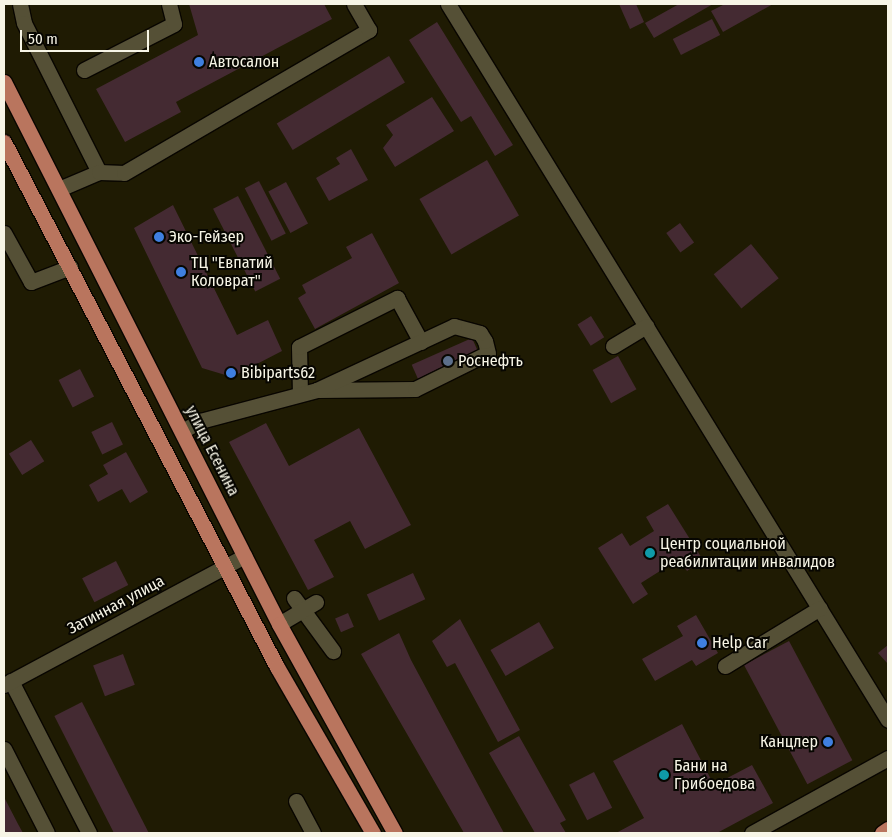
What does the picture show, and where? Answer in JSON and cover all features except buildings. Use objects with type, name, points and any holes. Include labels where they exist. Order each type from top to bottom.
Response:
[{"type":"main road","name":"улица Есенина","points":[[4,82],[279,624],[396,833]]},
{"type":"main road","points":[[4,144],[227,565],[277,666],[373,833]]},
{"type":"main road","points":[[882,833],[888,829]]},
{"type":"street","points":[[20,4],[24,23],[99,172]]},
{"type":"street","points":[[84,70],[174,24],[169,4]]},
{"type":"street","points":[[59,189],[99,172],[124,172],[369,30],[354,4]]},
{"type":"street","points":[[448,4],[888,720]]},
{"type":"street","points":[[4,233],[31,282],[70,267]]},
{"type":"street","points":[[300,394],[299,347],[397,298],[420,342]]},
{"type":"street","points":[[182,431],[200,421],[317,390],[454,326],[480,333],[488,353],[415,389],[317,390]]},
{"type":"street","points":[[613,346],[646,326]]},
{"type":"street","name":"Затинная улица","points":[[7,683],[245,556]]},
{"type":"street","points":[[279,624],[298,604],[316,602]]},
{"type":"street","points":[[298,604],[333,651]]},
{"type":"street","points":[[725,666],[820,608]]},
{"type":"street","points":[[7,683],[89,833]]},
{"type":"street","points":[[4,749],[47,833]]},
{"type":"street","points":[[752,833],[888,758]]},
{"type":"street","points":[[296,801],[313,833]]},
{"type":"place","name":"Автосалон","points":[[199,62]]},
{"type":"place","name":"Эко-Гейзер","points":[[159,237]]},
{"type":"place","name":"ТЦ \"Евпатий Коловрат\"","points":[[181,272]]},
{"type":"place","name":"Роснефть","points":[[448,361]]},
{"type":"place","name":"Bibiparts62","points":[[231,373]]},
{"type":"place","name":"Центр социальной реабилитации инвалидов","points":[[650,553]]},
{"type":"place","name":"Help Car","points":[[702,643]]},
{"type":"place","name":"Канцлер","points":[[828,742]]},
{"type":"place","name":"Бани на Грибоедова","points":[[664,775]]}]
